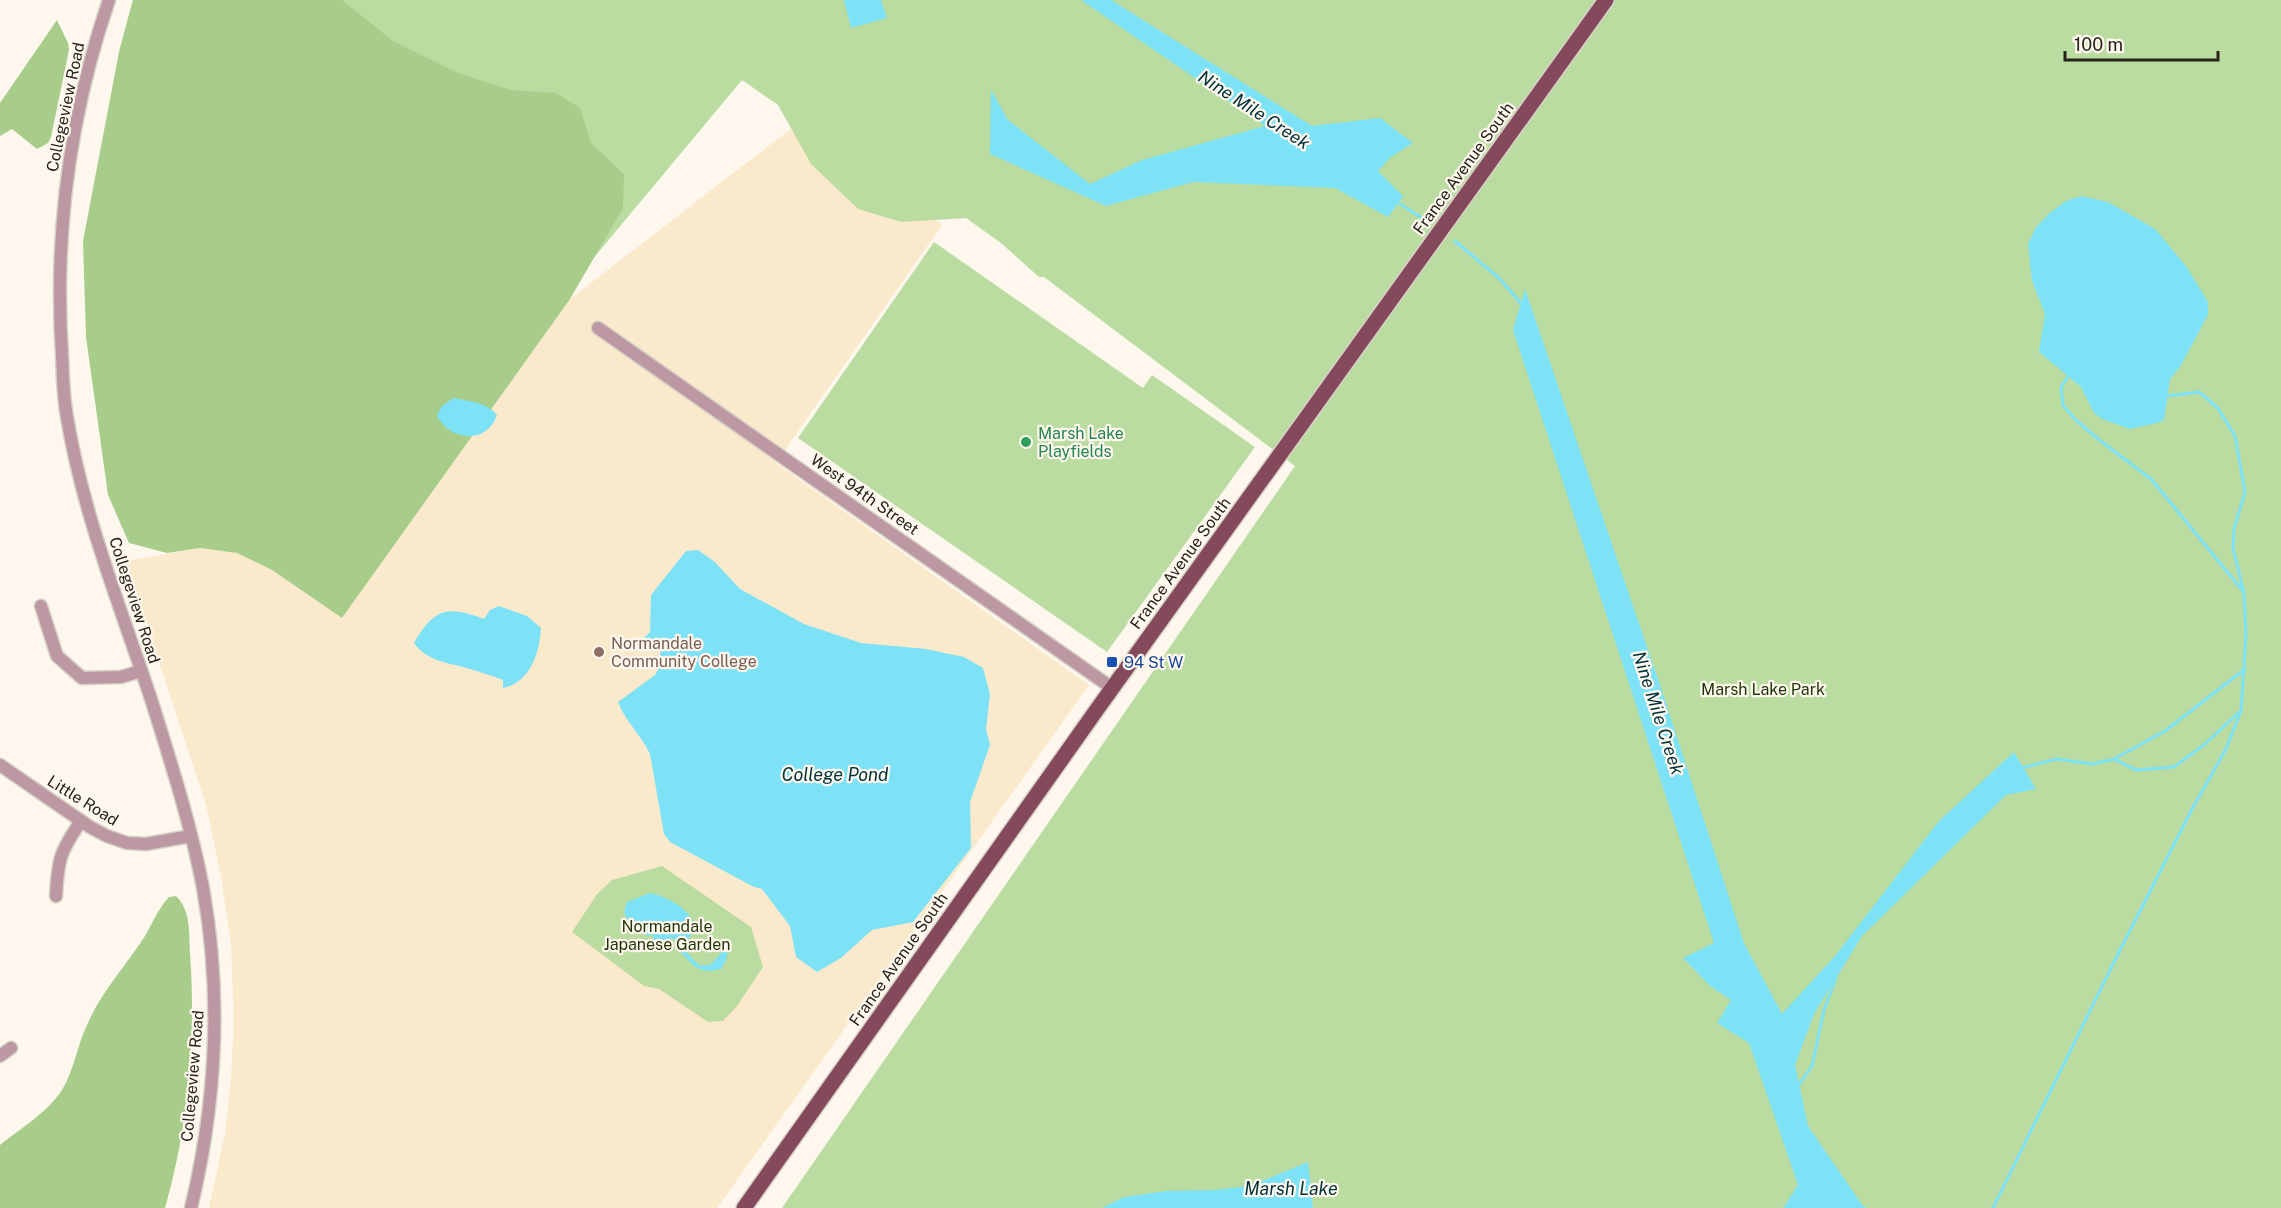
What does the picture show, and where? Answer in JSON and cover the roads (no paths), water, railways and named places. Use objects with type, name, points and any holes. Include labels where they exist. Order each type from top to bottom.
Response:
[{"type":"main road","name":"France Avenue South","points":[[744,1208],[1112,688],[1606,0]]},
{"type":"street","name":"Collegeview Road","points":[[109,0],[87,70],[75,122],[67,177],[59,285],[61,340],[67,416],[80,476],[191,836],[203,888],[215,997],[214,1052],[201,1167],[190,1208]]},
{"type":"street","name":"West 94th Street","points":[[598,328],[1112,688]]},
{"type":"street","points":[[41,606],[57,656],[82,678],[121,677],[141,671]]},
{"type":"street","name":"Little Road","points":[[0,765],[81,821],[107,836],[127,843],[146,844],[191,836]]},
{"type":"street","points":[[56,896],[59,861],[64,846],[81,821]]},
{"type":"street","points":[[0,1056],[11,1048]]},
{"type":"water","points":[[844,0],[881,0],[887,18],[851,28]]},
{"type":"water","points":[[1081,0],[1111,0],[1312,126],[1380,118],[1413,143],[1391,157],[1378,171],[1403,196],[1388,217],[1335,188],[1193,182],[1106,206],[990,154],[991,90],[1008,120],[1090,184],[1142,160],[1265,126]]},
{"type":"water","points":[[2081,196],[2108,202],[2155,229],[2186,266],[2208,302],[2208,315],[2180,367],[2170,379],[2164,420],[2157,423],[2130,429],[2102,419],[2094,413],[2081,387],[2039,352],[2045,314],[2032,281],[2028,244],[2036,227],[2050,213],[2066,201]]},
{"type":"water","points":[[1525,289],[1659,682],[1744,943],[1782,1014],[1835,956],[1939,821],[2014,752],[2036,789],[2006,795],[1862,936],[1814,1014],[1795,1065],[1808,1126],[1863,1206],[1867,1208],[1783,1208],[1798,1185],[1749,1043],[1717,1023],[1731,1000],[1710,986],[1683,958],[1714,943],[1513,330]]},
{"type":"water","points":[[453,398],[488,407],[497,415],[492,425],[477,435],[459,435],[450,431],[437,416],[441,407]]},
{"type":"water","name":"College Pond","points":[[698,550],[715,562],[740,589],[804,624],[861,643],[926,649],[964,657],[983,668],[990,694],[986,729],[990,745],[970,802],[971,848],[913,922],[872,930],[841,958],[817,972],[796,957],[790,926],[762,889],[754,887],[670,842],[664,834],[650,754],[618,702],[655,675],[659,668],[661,646],[644,638],[650,632],[651,595],[686,551]]},
{"type":"water","points":[[499,606],[527,616],[541,628],[532,665],[520,680],[512,685],[503,688],[503,680],[432,658],[414,643],[421,631],[435,616],[451,611],[484,619],[490,610]]},
{"type":"water","points":[[650,893],[668,899],[691,918],[693,926],[691,934],[684,943],[690,956],[701,966],[712,964],[730,942],[726,960],[721,969],[708,971],[700,969],[678,951],[674,938],[668,939],[664,947],[654,942],[653,935],[648,936],[630,924],[624,912],[627,902]]},
{"type":"water","name":"Marsh Lake","points":[[1308,1162],[1313,1208],[1102,1208],[1124,1197],[1166,1191],[1215,1190],[1250,1186]]},
{"type":"waterway","name":"Nine Mile Creek","points":[[1397,202],[1425,220]]},
{"type":"waterway","name":"Nine Mile Creek","points":[[1455,241],[1500,279],[1523,306]]},
{"type":"waterway","points":[[2068,376],[2061,388],[2063,405],[2098,439],[2151,479],[2243,591]]},
{"type":"waterway","points":[[1993,1208],[2114,962],[2192,809],[2225,751],[2241,711],[2246,635],[2244,593],[2233,548],[2234,529],[2245,492],[2235,436],[2218,408],[2199,392],[2167,396]]},
{"type":"waterway","points":[[2021,770],[2057,759],[2093,764],[2114,759],[2165,731],[2245,669]]},
{"type":"waterway","points":[[2114,759],[2136,770],[2174,767],[2205,744],[2239,712]]},
{"type":"waterway","points":[[1798,1086],[1812,1066],[1824,1010],[1836,978]]},
{"type":"place","name":"Marsh Lake Playfields","points":[[1026,442]]},
{"type":"place","name":"Normandale Community College","points":[[599,652]]},
{"type":"place","name":"94 St W","points":[[1112,662]]},
{"type":"park label","name":"Marsh Lake Park","points":[[1763,689]]},
{"type":"park label","name":"Normandale Japanese Garden","points":[[667,935]]}]
